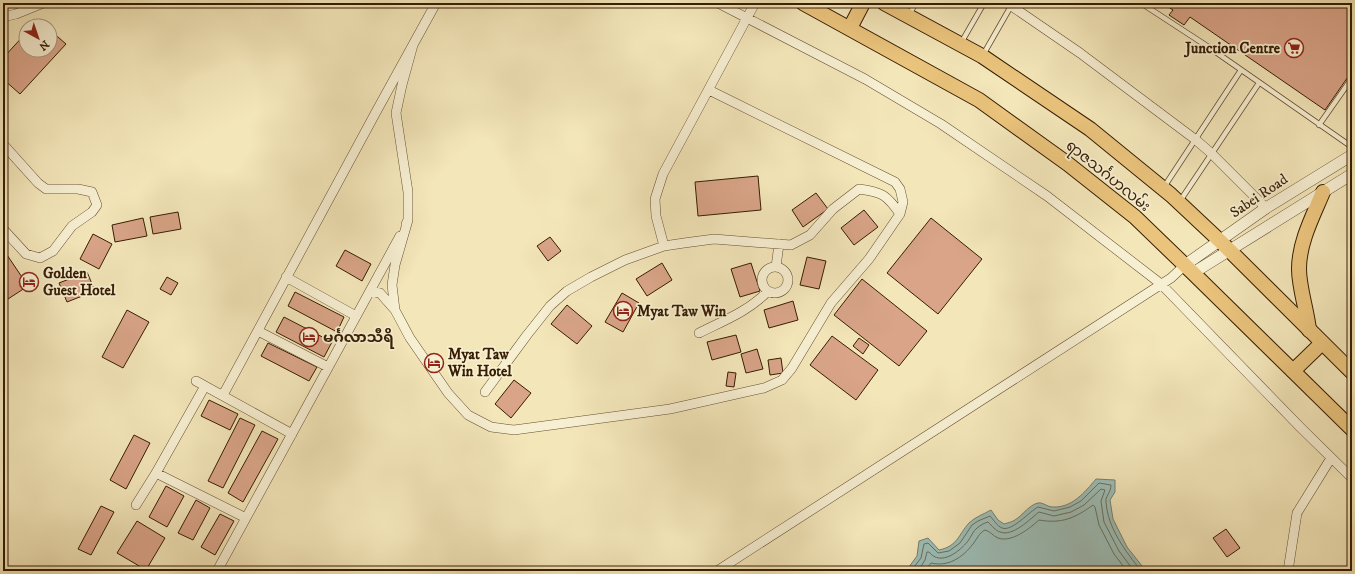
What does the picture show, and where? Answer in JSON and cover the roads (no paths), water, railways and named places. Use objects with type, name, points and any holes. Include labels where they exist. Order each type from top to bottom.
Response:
[{"type":"main road","name":"ရာဇသင်္ဂဟလမ်း","points":[[803,3],[986,105],[1068,164],[1129,212],[1352,428]]},
{"type":"main road","points":[[850,28],[863,3]]},
{"type":"main road","name":"ရာဇသင်္ဂဟလမ်း","points":[[884,3],[982,56],[1090,129],[1179,202],[1225,245],[1352,372]]},
{"type":"main road","points":[[1309,330],[1307,312],[1300,285],[1299,268],[1301,249],[1323,192]]},
{"type":"main road","points":[[1293,371],[1322,343]]},
{"type":"street","points":[[3,17],[16,14],[43,3]]},
{"type":"street","points":[[223,396],[436,3]]},
{"type":"street","points":[[718,3],[865,79],[942,124],[1047,196],[1161,284],[1352,478]]},
{"type":"street","points":[[664,246],[656,216],[655,198],[663,174],[755,3]]},
{"type":"street","points":[[1010,4],[1080,53],[1196,140],[1266,208]]},
{"type":"street","points":[[395,310],[392,285],[408,220],[408,192],[396,113],[413,45]]},
{"type":"street","points":[[370,291],[380,293],[395,310],[410,338],[448,393],[468,415],[491,427],[514,430],[670,409],[764,388],[782,380],[792,368],[831,303],[869,259],[900,214],[903,202],[900,189],[895,182],[709,90]]},
{"type":"street","points":[[3,144],[38,183],[46,189],[78,188],[92,192],[97,205],[92,212],[72,226],[54,251],[40,258],[26,254],[3,229]]},
{"type":"street","name":"Sabei Road","points":[[1225,245],[1266,208],[1352,154]]},
{"type":"street","name":"Sabei Road","points":[[1189,269],[1225,245],[1276,220],[1352,174]]},
{"type":"street","points":[[485,392],[550,306],[567,291],[625,260],[664,246],[714,239],[791,245],[810,235],[833,209],[859,189],[876,191],[890,201],[900,214]]},
{"type":"street","points":[[217,571],[408,220]]},
{"type":"street","points":[[776,267],[779,244]]},
{"type":"street","points":[[776,267],[785,272],[787,276],[787,284],[780,292],[768,291],[762,283],[763,275],[770,268],[776,267]]},
{"type":"street","points":[[717,571],[1161,284],[1189,269]]},
{"type":"street","points":[[286,278],[356,316]]},
{"type":"street","points":[[699,333],[746,309],[768,291]]},
{"type":"street","points":[[258,332],[328,367]]},
{"type":"street","points":[[196,381],[292,434]]},
{"type":"street","points":[[136,505],[156,473],[205,386]]},
{"type":"street","points":[[1288,571],[1297,513],[1331,458]]},
{"type":"street","points":[[156,473],[246,518]]},
{"type":"lane","points":[[908,16],[916,3]]},
{"type":"lane","points":[[960,44],[984,3]]},
{"type":"lane","points":[[1140,3],[1241,70],[1352,147]]},
{"type":"lane","points":[[982,56],[1010,4]]},
{"type":"lane","points":[[1163,188],[1241,70]]},
{"type":"lane","points":[[1319,125],[1352,78]]},
{"type":"lane","points":[[1179,202],[1259,83]]},
{"type":"water","points":[[1096,479],[1115,480],[1115,492],[1110,500],[1113,519],[1127,547],[1146,571],[906,571],[917,556],[919,541],[928,538],[939,550],[945,548],[957,540],[965,527],[971,521],[991,510],[998,520],[1004,524],[1008,523],[1015,520],[1038,503],[1053,507],[1060,507],[1072,502],[1083,494]]},
{"type":"place","name":"Junction Centre","points":[[1294,48]]},
{"type":"place","name":"Golden Guest Hotel","points":[[29,282]]},
{"type":"place","name":"Myat Taw Win","points":[[623,311]]},
{"type":"place","name":"မင်္ဂလာသီရိ","points":[[309,337]]},
{"type":"place","name":"Myat Taw Win Hotel","points":[[434,363]]}]
